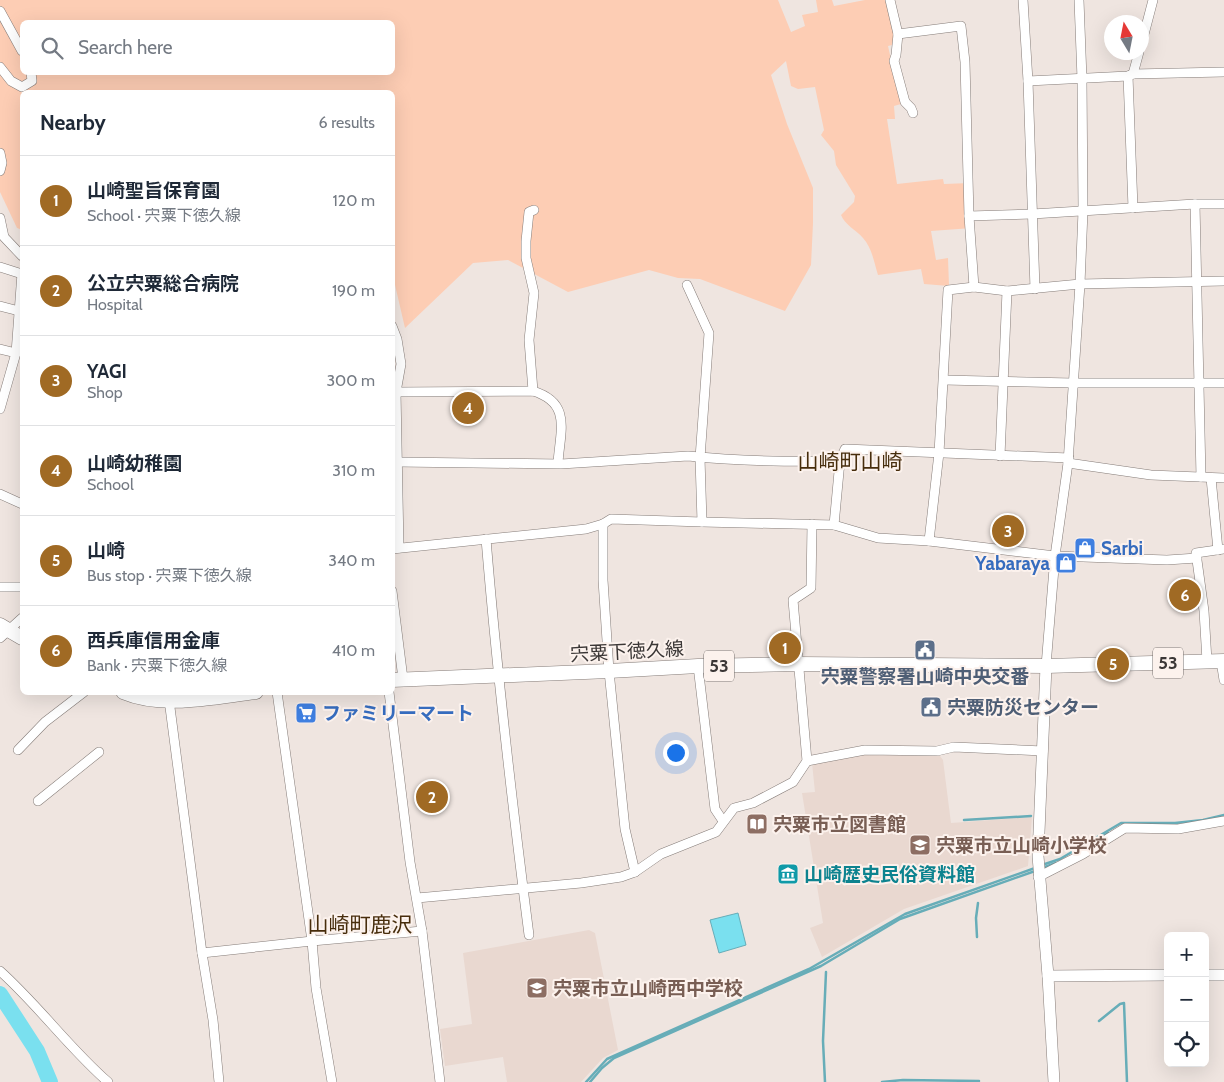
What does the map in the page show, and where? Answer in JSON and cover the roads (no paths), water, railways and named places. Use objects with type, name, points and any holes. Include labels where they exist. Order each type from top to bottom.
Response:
[{"type":"main road","points":[[3,631],[20,637]]},
{"type":"main road","name":"宍粟下徳久線","points":[[398,679],[498,674],[609,672],[698,666],[798,664],[1046,666],[1217,661]]},
{"type":"main road","points":[[132,695],[148,700],[203,695]]},
{"type":"street","points":[[890,0],[898,34],[894,61],[905,102],[911,108],[912,113]]},
{"type":"street","points":[[1024,0],[1035,289]]},
{"type":"street","points":[[1054,1082],[1048,976],[1038,877],[1038,835],[1046,666],[1055,556],[1068,460],[1080,284],[1083,211],[1082,79],[1079,0]]},
{"type":"street","points":[[1149,15],[1153,0]]},
{"type":"street","points":[[0,11],[20,48]]},
{"type":"street","points":[[898,34],[961,26],[965,62],[969,216],[974,287]]},
{"type":"street","points":[[1133,208],[1130,75],[1136,60]]},
{"type":"street","points":[[0,67],[10,81],[22,87],[32,81],[31,75]]},
{"type":"street","points":[[1028,81],[1224,72]]},
{"type":"street","points":[[0,153],[2,163],[0,171]]},
{"type":"street","points":[[1195,204],[1200,383],[1206,478],[1221,549],[1196,553],[1204,611],[1224,680]]},
{"type":"street","points":[[969,216],[1224,204]]},
{"type":"street","points":[[533,391],[529,340],[534,293],[526,258],[526,241],[529,212],[534,210]]},
{"type":"street","points":[[0,218],[4,237],[20,254]]},
{"type":"street","points":[[0,267],[20,273]]},
{"type":"street","points":[[929,541],[939,453],[948,290],[974,287],[1007,291],[1080,284],[1224,281]]},
{"type":"street","points":[[687,285],[709,333],[700,458],[702,522]]},
{"type":"street","points":[[1000,456],[1007,291]]},
{"type":"street","points":[[0,409],[18,357],[20,299]]},
{"type":"street","points":[[0,306],[19,311]]},
{"type":"street","points":[[395,334],[401,364],[395,402]]},
{"type":"street","points":[[0,349],[18,357]]},
{"type":"street","points":[[944,380],[1073,383],[1224,382]]},
{"type":"street","points":[[396,392],[533,391],[546,395],[556,405],[561,415],[558,464]]},
{"type":"street","points":[[395,428],[397,462],[396,549],[586,529],[603,524],[611,519],[834,524],[878,538],[929,541],[1055,556],[1167,560],[1197,558]]},
{"type":"street","points":[[834,524],[840,460],[845,449],[1068,460],[1151,474],[1224,478]]},
{"type":"street","points":[[397,462],[558,464],[688,456],[807,462],[840,460]]},
{"type":"street","points":[[0,494],[20,503]]},
{"type":"street","points":[[603,524],[603,580],[609,672],[625,829],[635,872]]},
{"type":"street","points":[[416,898],[596,882],[621,877],[635,872],[661,854],[716,832],[734,808],[753,803],[793,782],[807,761],[793,600],[811,588],[812,524]]},
{"type":"street","points":[[486,539],[498,674],[529,935]]},
{"type":"street","points":[[0,588],[20,587]]},
{"type":"street","points":[[3,631],[20,619]]},
{"type":"street","points":[[395,635],[398,679]]},
{"type":"street","points":[[698,666],[715,810],[723,821]]},
{"type":"street","points":[[18,750],[45,722],[80,695]]},
{"type":"street","points":[[277,695],[312,940],[316,988],[332,1082]]},
{"type":"street","points":[[389,695],[410,862],[422,931],[440,1082]]},
{"type":"street","points":[[168,697],[202,953],[213,1020],[219,1082]]},
{"type":"street","points":[[807,761],[865,750],[937,750],[954,747],[1043,751]]},
{"type":"street","points":[[38,801],[99,752]]},
{"type":"street","points":[[1038,877],[1083,854],[1125,828],[1178,830],[1224,822]]},
{"type":"street","points":[[202,953],[312,940],[422,931]]},
{"type":"street","points":[[0,971],[17,986],[86,1063],[108,1082]]},
{"type":"street","points":[[1209,975],[1224,975]]},
{"type":"street","points":[[1048,976],[1164,976]]},
{"type":"water","points":[[738,913],[746,945],[719,953],[710,920]]},
{"type":"waterway","points":[[1042,865],[1060,859],[1121,823],[1175,823],[1203,820],[1224,815]]},
{"type":"waterway","points":[[964,820],[1031,816]]},
{"type":"waterway","points":[[1074,854],[1108,833]]},
{"type":"waterway","points":[[1042,868],[1056,863]]},
{"type":"waterway","points":[[586,1082],[607,1059],[809,969],[905,914],[1035,868]]},
{"type":"waterway","points":[[590,1082],[614,1058],[821,966],[900,919],[1035,871]]},
{"type":"waterway","points":[[977,937],[976,918],[978,903]]},
{"type":"waterway","points":[[825,1082],[823,1041],[826,972]]},
{"type":"waterway","points":[[0,994],[37,1051],[50,1082]]},
{"type":"waterway","points":[[1099,1021],[1120,1004],[1124,1003],[1127,1082]]},
{"type":"waterway","points":[[882,1082],[903,1080],[979,1081]]},
{"type":"place","name":"山崎幼稚園","points":[[468,408]]},
{"type":"place","name":"YAGI","points":[[1008,531]]},
{"type":"place","name":"Sarbi","points":[[1085,548]]},
{"type":"place","name":"Yabaraya","points":[[1066,563]]},
{"type":"place","name":"西兵庫信用金庫","points":[[1185,595]]},
{"type":"place","name":"山崎聖旨保育園","points":[[785,648]]},
{"type":"place","name":"宍粟警察署山崎中央交番","points":[[925,650]]},
{"type":"place","name":"山崎","points":[[1113,664]]},
{"type":"place","name":"宍粟防災センター","points":[[931,707]]},
{"type":"place","name":"ファミリーマート","points":[[306,713]]},
{"type":"place","name":"公立宍粟総合病院","points":[[432,797]]},
{"type":"place","name":"宍粟市立図書館","points":[[757,824]]},
{"type":"place","name":"宍粟市立山崎小学校","points":[[920,845]]},
{"type":"place","name":"山崎歴史民俗資料館","points":[[788,874]]},
{"type":"place","name":"宍粟市立山崎西中学校","points":[[537,988]]},
{"type":"district","name":"山崎町山崎","points":[[850,462]]},
{"type":"district","name":"山崎町鹿沢","points":[[360,925]]}]
